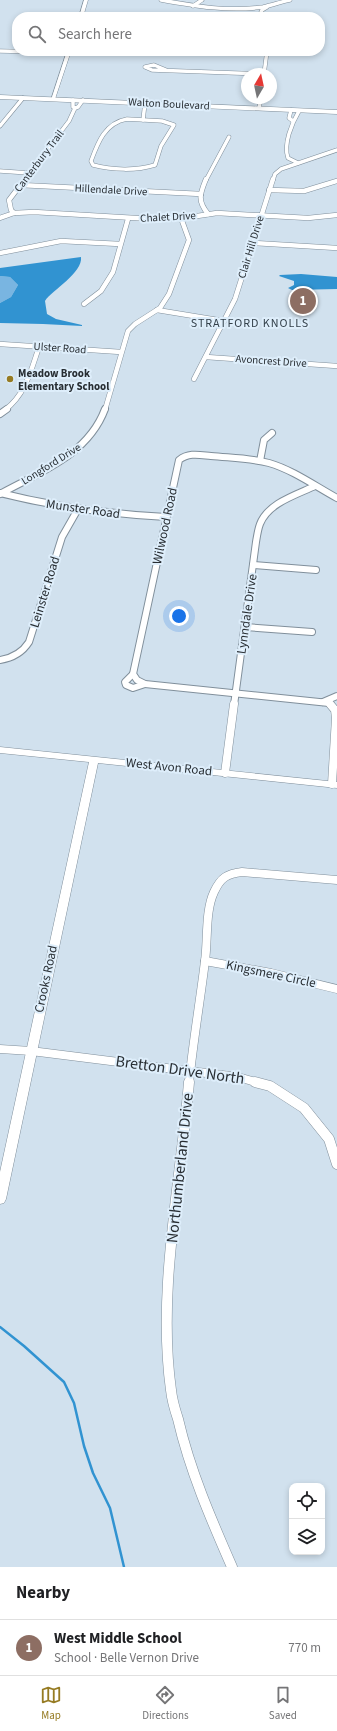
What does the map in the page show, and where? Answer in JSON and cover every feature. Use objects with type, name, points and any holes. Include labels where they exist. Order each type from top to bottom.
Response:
[{"type":"main road","name":"Walton Boulevard","points":[[0,97],[337,112]]},
{"type":"street","points":[[82,12],[86,0]]},
{"type":"street","points":[[161,0],[193,6],[227,9],[255,8],[290,0]]},
{"type":"street","points":[[193,6],[202,0]]},
{"type":"street","points":[[255,8],[262,10],[269,6]]},
{"type":"street","points":[[0,51],[12,51]]},
{"type":"street","points":[[53,99],[67,56]]},
{"type":"street","points":[[264,68],[266,56]]},
{"type":"street","points":[[166,70],[154,65],[145,67],[152,70],[241,73]]},
{"type":"street","points":[[0,126],[23,98]]},
{"type":"street","points":[[73,100],[73,107],[75,108]]},
{"type":"street","name":"Canterbury Trail","points":[[14,213],[11,210],[9,200],[69,121],[75,108],[78,107],[83,100]]},
{"type":"street","points":[[143,120],[145,103]]},
{"type":"street","points":[[259,108],[260,104]]},
{"type":"street","points":[[291,110],[289,118],[293,121]]},
{"type":"street","points":[[298,163],[288,158],[286,152],[293,121],[299,110]]},
{"type":"street","points":[[118,120],[143,120],[162,121],[172,123],[174,125],[161,146],[156,163],[150,167],[108,167],[96,166],[91,163],[103,132],[118,120]]},
{"type":"street","points":[[208,214],[201,205],[201,194],[213,164],[229,137]]},
{"type":"street","name":"Clair Hill Drive","points":[[194,379],[235,299],[275,174],[278,171],[298,163],[337,150]]},
{"type":"street","points":[[0,171],[29,173]]},
{"type":"street","points":[[270,190],[304,191],[337,181]]},
{"type":"street","name":"Hillendale Drive","points":[[20,185],[201,194]]},
{"type":"street","name":"Chalet Drive","points":[[0,218],[14,213],[65,213],[128,219],[181,218],[224,213],[308,218],[337,215]]},
{"type":"street","name":"Longford Drive","points":[[0,494],[75,451],[92,434],[103,414],[128,331],[131,326],[157,310],[168,297],[189,240],[181,218]]},
{"type":"street","points":[[84,304],[101,291],[113,272],[128,219]]},
{"type":"street","points":[[0,253],[61,241],[120,244]]},
{"type":"street","points":[[253,243],[337,248]]},
{"type":"street","points":[[157,310],[224,320]]},
{"type":"street","name":"Ulster Road","points":[[0,344],[121,352]]},
{"type":"street","points":[[0,414],[14,404],[23,392],[39,347]]},
{"type":"street","name":"Avoncrest Drive","points":[[206,357],[337,366]]},
{"type":"street","points":[[272,433],[264,440],[260,461],[282,468],[337,498]]},
{"type":"street","name":"Wilwood Road","points":[[260,461],[193,454],[183,456],[179,460],[146,618],[132,674],[125,682],[128,687],[137,688],[145,684],[323,702],[337,696]]},
{"type":"street","name":"Lynndale Drive","points":[[225,773],[260,523],[265,516],[277,506],[315,486]]},
{"type":"street","name":"Munster Road","points":[[0,494],[78,509],[115,514],[166,517]]},
{"type":"street","name":"Leinster Road","points":[[0,660],[12,658],[22,652],[30,642],[60,542],[78,509]]},
{"type":"street","points":[[253,565],[316,570]]},
{"type":"street","points":[[245,627],[312,632]]},
{"type":"street","points":[[132,674],[137,680],[145,684]]},
{"type":"street","points":[[323,702],[329,703],[333,706],[336,712],[335,784]]},
{"type":"street","name":"West Avon Road","points":[[0,750],[335,784]]},
{"type":"street","name":"Crooks Road","points":[[0,1199],[94,760]]},
{"type":"street","name":"Northumberland Drive","points":[[232,1567],[209,1514],[185,1449],[171,1391],[166,1341],[168,1290],[210,905],[214,892],[220,882],[228,874],[256,872],[337,880]]},
{"type":"street","name":"Kingsmere Circle","points":[[204,961],[259,969],[294,977],[337,990]]},
{"type":"street","name":"Bretton Drive North","points":[[0,1049],[31,1051],[238,1077],[270,1086],[304,1108],[329,1139],[337,1164]]},
{"type":"shaded area","points":[[81,257],[77,269],[45,301],[47,314],[56,319],[82,326],[0,323],[0,303],[11,297],[18,285],[10,277],[0,276],[0,268]]},
{"type":"shaded area","points":[[301,274],[337,277],[337,289],[292,290],[288,288],[294,285],[294,281],[279,276]]},
{"type":"shaded area","points":[[0,276],[10,277],[18,285],[11,297],[0,303]]},
{"type":"waterway","points":[[0,1327],[24,1346],[64,1382],[74,1403],[84,1446],[93,1473],[110,1508],[124,1567]]},
{"type":"place","name":"West Middle School","points":[[303,301]]},
{"type":"place","name":"Meadow Brook Elementary School","points":[[10,379]]},
{"type":"district","name":"STRATFORD KNOLLS","points":[[250,323]]}]
